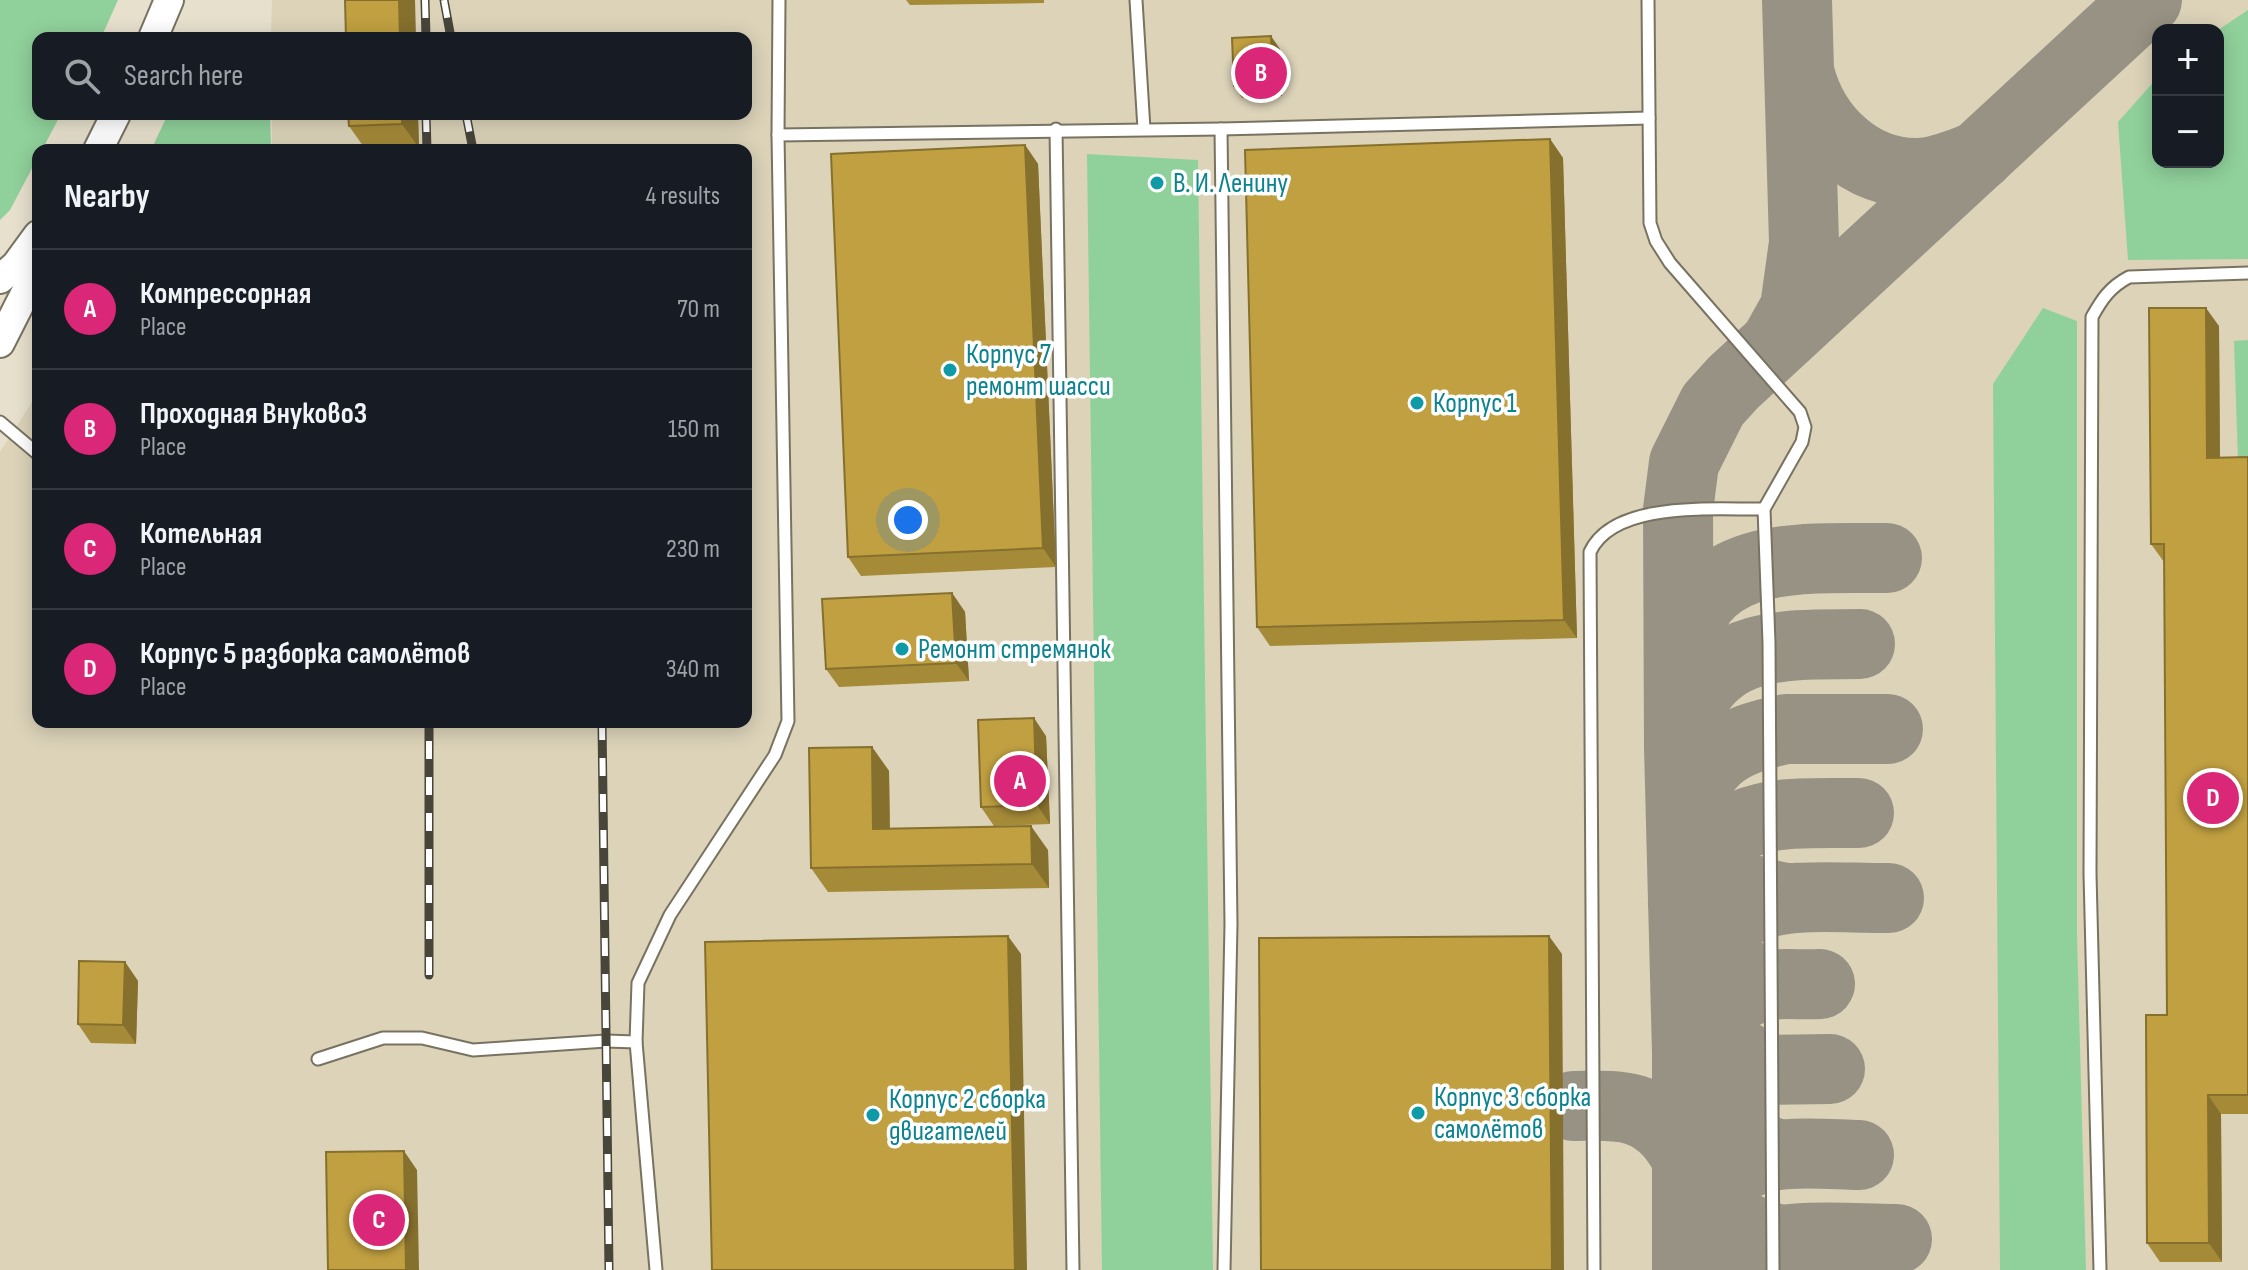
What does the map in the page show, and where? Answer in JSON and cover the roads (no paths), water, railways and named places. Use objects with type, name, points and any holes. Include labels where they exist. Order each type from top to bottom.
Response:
[{"type":"street","points":[[156,32],[169,0]]},
{"type":"street","points":[[101,144],[113,120]]},
{"type":"street","points":[[0,279],[16,265],[32,243]]},
{"type":"street","points":[[0,343],[32,280]]},
{"type":"lane","points":[[656,1270],[636,1042],[638,983],[652,946],[775,755],[788,721],[778,135],[779,0]]},
{"type":"lane","points":[[1136,0],[1144,129]]},
{"type":"lane","points":[[1648,0],[1650,223],[1656,241],[1670,263],[1800,412],[1803,420],[1802,442],[1764,509],[1769,643],[1773,1270]]},
{"type":"lane","points":[[778,135],[1221,129],[1649,118]]},
{"type":"lane","points":[[1056,129],[1073,1270]]},
{"type":"lane","points":[[1221,129],[1231,924],[1224,1270]]},
{"type":"lane","points":[[2100,1270],[2090,874],[2092,317],[2115,285],[2129,277],[2248,273]]},
{"type":"lane","points":[[0,422],[32,449]]},
{"type":"lane","points":[[1594,1270],[1590,552],[1596,538],[1626,520],[1678,510],[1764,509]]},
{"type":"lane","points":[[318,1059],[383,1038],[422,1038],[473,1050],[606,1041],[636,1042]]},
{"type":"railway","points":[[425,0],[426,32]]},
{"type":"railway","points":[[444,0],[450,32]]},
{"type":"railway","points":[[426,120],[427,144]]},
{"type":"railway","points":[[467,120],[472,144]]},
{"type":"railway","points":[[429,728],[429,975]]},
{"type":"railway","points":[[602,728],[609,1270]]},
{"type":"place","name":"Проходная Внуково3","points":[[1261,73]]},
{"type":"place","name":"В. И. Ленину","points":[[1157,183]]},
{"type":"place","name":"Корпус 7 ремонт шасси","points":[[950,370]]},
{"type":"place","name":"Корпус 1","points":[[1417,403]]},
{"type":"place","name":"Ремонт стремянок","points":[[902,649]]},
{"type":"place","name":"Компрессорная","points":[[1020,781]]},
{"type":"place","name":"Корпус 5 разборка самолётов","points":[[2213,798]]},
{"type":"place","name":"Корпус 3 сборка самолётов","points":[[1418,1113]]},
{"type":"place","name":"Корпус 2 сборка двигателей","points":[[873,1115]]},
{"type":"place","name":"Котельная","points":[[379,1220]]}]
